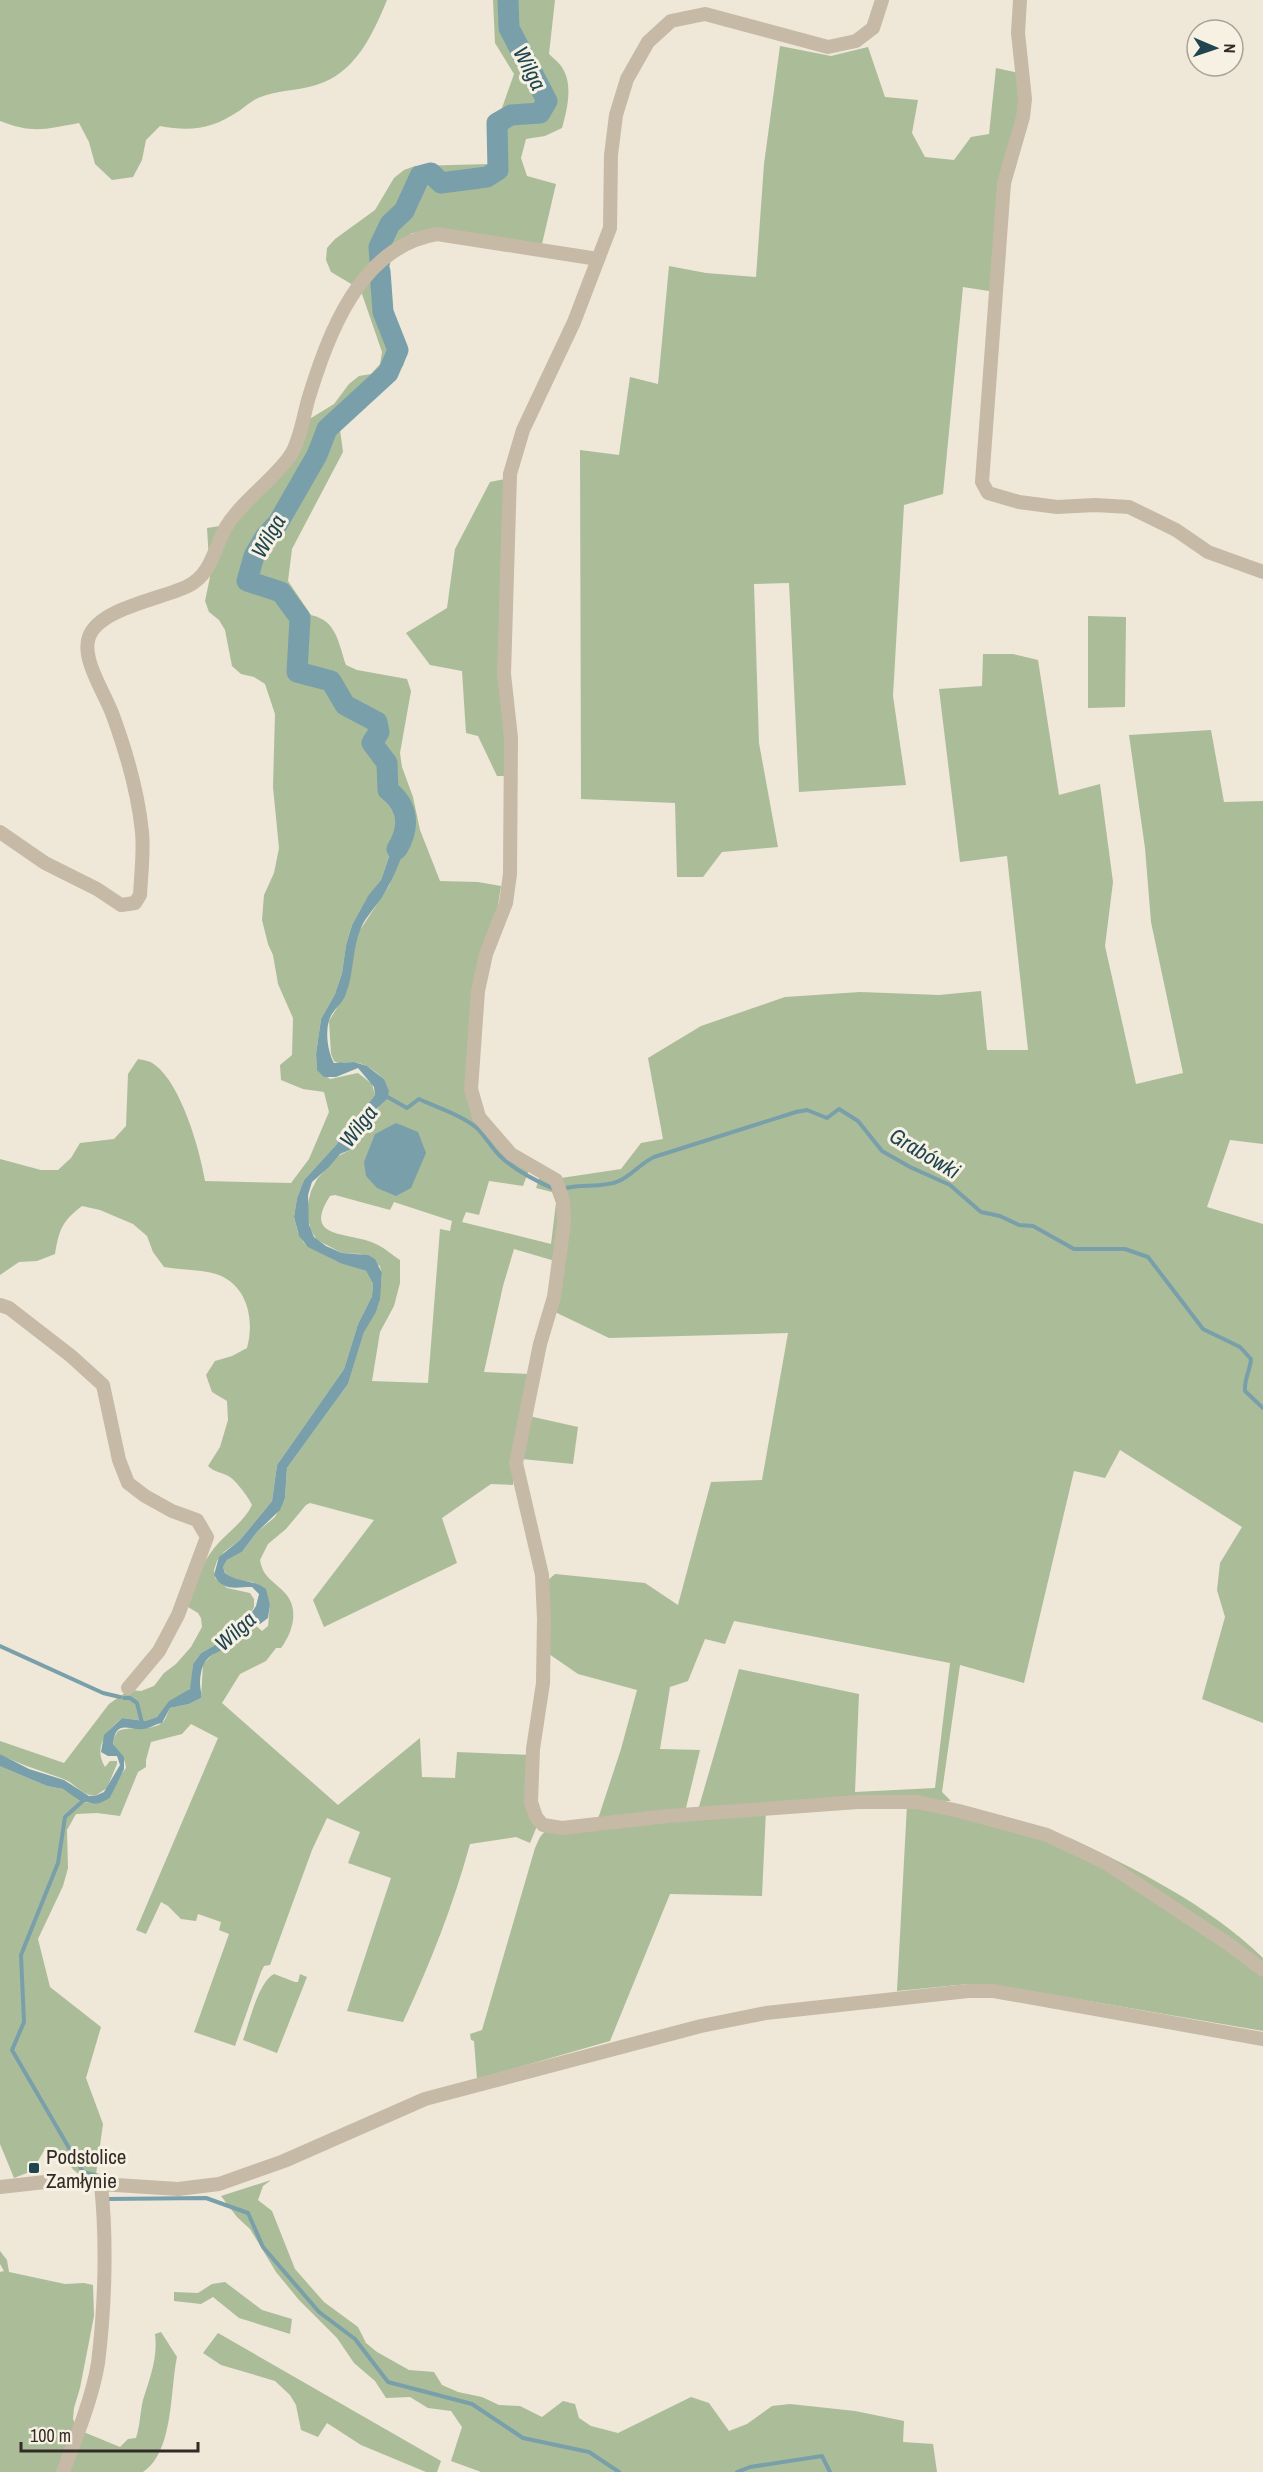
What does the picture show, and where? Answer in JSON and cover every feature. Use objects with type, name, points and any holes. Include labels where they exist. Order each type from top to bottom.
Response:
[{"type":"street","points":[[882,0],[873,28],[856,41],[828,47],[705,14],[671,21],[648,42],[627,79],[616,115],[611,155],[610,228],[574,322],[523,430],[510,474],[504,675],[511,738],[510,874],[506,903],[486,954],[477,991],[471,1089],[479,1117],[511,1154],[556,1180],[563,1200],[564,1223],[554,1298],[540,1344],[516,1463],[542,1575],[543,1683],[533,1749],[531,1787],[533,1809],[543,1825],[562,1828],[668,1816],[858,1802],[917,1802],[959,1811],[1047,1835],[1106,1863],[1230,1945],[1263,1970]]},
{"type":"street","points":[[1020,0],[1018,33],[1025,99],[1023,117],[1004,183],[982,482],[988,493],[1019,502],[1057,507],[1095,505],[1129,507],[1176,530],[1208,552],[1263,572]]},
{"type":"street","points":[[0,832],[45,863],[121,905],[135,903],[140,895],[142,833],[131,771],[112,713],[88,659],[89,635],[103,620],[170,594],[198,580],[212,561],[226,526],[291,455],[317,371],[349,298],[367,274],[417,237],[437,234],[598,259]]},
{"type":"street","points":[[0,1305],[9,1308],[71,1356],[103,1385],[119,1460],[128,1483],[145,1496],[172,1511],[197,1520],[207,1536],[178,1615],[159,1651],[128,1688]]},
{"type":"street","points":[[0,2187],[54,2181],[178,2189],[219,2184],[284,2161],[425,2099],[701,2026],[759,2014],[968,1991],[994,1991],[1263,2039]]},
{"type":"street","points":[[63,2472],[76,2439],[98,2365],[104,2248],[101,2184]]},
{"type":"green space","points":[[0,0],[387,0],[361,51],[342,72],[330,80],[258,98],[220,122],[201,128],[182,129],[160,126],[146,140],[142,160],[133,177],[112,180],[95,164],[89,142],[79,123],[31,129],[0,121]]},
{"type":"green space","points":[[493,0],[555,0],[549,54],[563,69],[568,83],[566,114],[562,128],[545,136],[526,139],[521,158],[527,176],[556,184],[542,244],[427,232],[412,233],[374,262],[385,273],[389,310],[407,353],[403,366],[351,412],[340,430],[343,452],[292,549],[288,581],[311,615],[320,618],[331,627],[346,665],[357,670],[407,679],[411,691],[400,753],[402,767],[413,797],[420,830],[440,881],[478,882],[501,886],[497,912],[484,948],[469,1104],[529,1170],[523,1186],[489,1181],[479,1215],[466,1212],[462,1222],[551,1244],[556,1203],[552,1192],[536,1188],[540,1176],[555,1185],[560,1199],[555,1261],[514,1249],[503,1286],[484,1372],[529,1374],[513,1461],[513,1485],[491,1484],[442,1518],[457,1563],[324,1627],[313,1600],[374,1520],[310,1503],[306,1505],[286,1529],[268,1544],[260,1560],[266,1575],[284,1592],[292,1605],[293,1620],[289,1635],[281,1648],[276,1648],[266,1661],[240,1674],[222,1703],[338,1805],[420,1738],[422,1777],[455,1778],[457,1752],[530,1755],[537,1826],[530,1843],[516,1837],[470,1844],[440,1934],[403,2022],[347,2011],[391,1878],[348,1863],[360,1832],[327,1818],[312,1850],[270,1965],[264,1966],[261,1972],[235,2046],[194,2032],[229,1934],[219,1930],[221,1922],[198,1914],[196,1921],[181,1919],[161,1902],[146,1934],[136,1930],[218,1738],[191,1724],[182,1734],[151,1742],[146,1767],[138,1772],[120,1816],[97,1813],[76,1814],[67,1830],[68,1868],[63,1886],[38,1939],[50,1987],[101,2027],[86,2078],[103,2124],[96,2174],[94,2178],[79,2174],[59,2152],[50,2148],[45,2149],[32,2171],[14,2178],[0,2144],[0,1766],[47,1786],[63,1789],[85,1802],[94,1804],[110,1798],[119,1777],[126,1768],[125,1762],[113,1743],[118,1731],[154,1727],[164,1721],[170,1708],[189,1704],[201,1698],[203,1664],[217,1650],[233,1646],[248,1626],[255,1625],[262,1631],[268,1626],[270,1605],[253,1582],[227,1575],[223,1567],[227,1560],[242,1552],[257,1532],[275,1517],[285,1498],[287,1468],[348,1384],[365,1328],[378,1306],[382,1276],[380,1266],[361,1254],[342,1253],[317,1240],[310,1229],[307,1207],[317,1179],[338,1156],[352,1149],[381,1103],[384,1079],[364,1065],[334,1061],[331,1054],[329,1021],[347,991],[355,944],[360,930],[389,886],[410,825],[400,825],[381,880],[352,925],[342,973],[335,994],[321,1019],[316,1054],[317,1069],[330,1079],[358,1073],[372,1084],[375,1095],[336,1145],[304,1180],[297,1198],[294,1217],[298,1233],[304,1243],[336,1261],[366,1271],[373,1284],[372,1296],[358,1324],[344,1369],[277,1465],[272,1501],[240,1540],[224,1552],[217,1561],[214,1570],[215,1578],[227,1588],[250,1593],[254,1599],[254,1607],[248,1618],[236,1623],[226,1639],[201,1653],[193,1664],[191,1687],[169,1702],[157,1717],[145,1721],[122,1718],[111,1728],[103,1740],[100,1753],[105,1767],[110,1761],[117,1761],[117,1764],[107,1788],[95,1796],[83,1792],[66,1780],[3,1756],[0,1754],[0,1741],[64,1763],[109,1704],[129,1690],[141,1691],[154,1686],[191,1647],[202,1627],[198,1613],[188,1607],[197,1577],[212,1551],[244,1518],[252,1505],[233,1480],[208,1466],[220,1447],[228,1420],[227,1401],[212,1392],[206,1375],[215,1361],[247,1348],[249,1314],[242,1294],[227,1279],[210,1272],[164,1267],[153,1252],[147,1236],[133,1224],[100,1210],[82,1206],[62,1227],[55,1254],[37,1261],[19,1262],[0,1275],[0,1159],[41,1170],[58,1170],[71,1158],[80,1143],[114,1139],[126,1126],[128,1074],[138,1059],[153,1064],[173,1087],[188,1118],[205,1181],[291,1183],[309,1159],[329,1112],[324,1092],[303,1089],[281,1080],[280,1065],[292,1055],[293,1018],[278,984],[273,955],[262,920],[264,895],[274,873],[279,848],[273,787],[275,714],[265,684],[254,677],[241,674],[232,666],[225,630],[219,620],[209,612],[205,601],[210,577],[207,528],[220,526],[263,486],[303,423],[334,404],[349,384],[359,376],[371,374],[380,364],[382,352],[362,294],[353,285],[331,272],[326,260],[327,248],[335,239],[375,210],[394,178],[404,170],[415,166],[490,164],[496,125],[514,74],[495,43]],"holes":[[[335,1195],[390,1210],[394,1202],[452,1221],[450,1231],[440,1229],[428,1383],[372,1381],[380,1332],[394,1306],[400,1283],[400,1260],[376,1244],[332,1232],[325,1228],[321,1221],[323,1210],[330,1196]]]},
{"type":"green space","points":[[780,46],[831,56],[868,47],[885,97],[918,100],[912,133],[925,157],[954,160],[971,137],[989,134],[996,68],[1019,73],[1023,99],[995,292],[963,287],[943,494],[904,505],[893,696],[906,785],[799,792],[789,583],[754,584],[759,743],[778,847],[722,852],[703,877],[677,877],[675,803],[581,799],[580,450],[619,455],[630,377],[658,384],[669,266],[706,273],[756,277],[764,164]]},
{"type":"green space","points":[[505,479],[507,776],[497,776],[478,736],[466,733],[462,671],[430,665],[406,633],[447,608],[455,549],[490,482]]},
{"type":"green space","points":[[1088,616],[1126,617],[1125,707],[1088,708]]},
{"type":"green space","points":[[983,654],[1013,654],[1038,660],[1059,795],[1100,784],[1113,882],[1105,946],[1136,1084],[1183,1073],[1151,922],[1145,848],[1129,735],[1211,730],[1224,802],[1263,801],[1263,1144],[1230,1140],[1207,1207],[1263,1224],[1263,1723],[1202,1699],[1225,1617],[1217,1590],[1220,1563],[1242,1527],[1120,1450],[1105,1478],[1074,1471],[1024,1683],[960,1665],[942,1792],[951,1801],[855,1800],[698,1810],[739,1669],[859,1694],[855,1792],[935,1788],[950,1663],[734,1621],[725,1644],[705,1639],[688,1681],[670,1687],[660,1749],[700,1750],[685,1812],[597,1822],[637,1690],[578,1674],[549,1654],[547,1581],[555,1574],[645,1583],[678,1605],[711,1482],[762,1480],[788,1333],[609,1338],[555,1312],[561,1178],[621,1169],[641,1143],[663,1139],[648,1058],[701,1026],[785,997],[860,992],[939,995],[981,991],[987,1050],[1028,1050],[1007,856],[960,862],[939,689],[982,686]]},
{"type":"green space","points":[[529,1416],[578,1427],[573,1464],[522,1459]]},
{"type":"green space","points":[[907,1805],[1028,1833],[1091,1860],[1150,1895],[1263,1973],[1263,2031],[1008,1987],[968,1984],[897,1991]]},
{"type":"green space","points":[[766,1810],[762,1896],[670,1894],[610,2041],[477,2079],[474,2041],[471,2040],[470,2034],[482,2030],[535,1848],[540,1837],[548,1828]]},
{"type":"green space","points":[[1066,1836],[1118,1861],[1195,1904],[1241,1939],[1263,1958],[1263,1962],[1110,1862]]},
{"type":"green space","points":[[274,1974],[295,1982],[298,1982],[300,1974],[307,1977],[277,2053],[243,2040],[263,1985]]},
{"type":"green space","points":[[271,2180],[263,2186],[258,2200],[272,2211],[295,2269],[324,2302],[358,2327],[366,2343],[377,2352],[409,2370],[434,2372],[442,2385],[458,2392],[482,2397],[499,2405],[520,2406],[542,2417],[563,2401],[575,2404],[579,2418],[591,2426],[618,2433],[691,2397],[709,2403],[729,2431],[747,2424],[772,2406],[790,2404],[855,2411],[904,2421],[903,2442],[933,2444],[937,2472],[481,2472],[451,2461],[462,2427],[451,2411],[428,2408],[410,2397],[386,2398],[375,2381],[354,2363],[337,2338],[299,2300],[276,2272],[250,2229],[237,2217],[221,2196]]},
{"type":"green space","points":[[0,2251],[7,2260],[9,2272],[65,2284],[93,2285],[94,2316],[73,2419],[77,2428],[86,2433],[120,2447],[128,2439],[136,2438],[154,2359],[155,2334],[161,2332],[177,2357],[166,2435],[153,2463],[143,2472],[0,2472],[0,2272],[4,2271],[0,2264]]},
{"type":"green space","points":[[225,2282],[262,2310],[292,2319],[290,2334],[239,2318],[213,2297],[201,2304],[174,2301],[174,2292],[198,2293],[212,2284]]},
{"type":"green space","points":[[218,2333],[441,2461],[437,2472],[426,2472],[361,2445],[327,2423],[318,2437],[301,2430],[296,2405],[290,2395],[275,2381],[221,2365],[203,2353]]},
{"type":"water","points":[[400,825],[410,825],[403,852],[388,886],[361,928],[347,991],[330,1019],[327,1032],[328,1045],[334,1063],[354,1062],[367,1066],[384,1079],[389,1091],[387,1099],[374,1111],[352,1149],[340,1154],[312,1182],[308,1195],[309,1225],[314,1237],[326,1246],[342,1253],[368,1255],[375,1259],[382,1273],[380,1299],[376,1312],[364,1332],[348,1384],[287,1468],[285,1498],[280,1510],[257,1532],[242,1552],[227,1560],[223,1567],[225,1573],[230,1576],[266,1589],[270,1605],[268,1618],[260,1624],[249,1624],[233,1646],[213,1654],[205,1662],[200,1683],[201,1698],[189,1704],[170,1708],[162,1723],[145,1729],[120,1728],[113,1744],[124,1757],[124,1769],[110,1798],[94,1804],[79,1800],[63,1789],[47,1786],[0,1766],[0,1754],[29,1769],[64,1780],[89,1796],[104,1792],[120,1765],[117,1756],[108,1756],[101,1752],[104,1735],[122,1718],[145,1721],[157,1717],[169,1701],[190,1689],[193,1664],[201,1653],[226,1639],[233,1626],[248,1618],[256,1606],[259,1594],[252,1587],[230,1587],[221,1584],[214,1575],[219,1557],[240,1540],[272,1501],[277,1465],[344,1369],[358,1324],[372,1296],[373,1284],[366,1271],[340,1263],[308,1247],[299,1236],[294,1217],[297,1198],[304,1180],[336,1145],[375,1095],[374,1087],[358,1068],[336,1077],[324,1077],[317,1070],[316,1054],[321,1019],[335,994],[342,973],[352,925],[368,896],[381,880]]},
{"type":"water","points":[[396,1123],[418,1132],[426,1153],[411,1188],[396,1196],[377,1188],[366,1176],[364,1162],[375,1134]]},
{"type":"waterway","name":"Wilga","points":[[380,261],[379,247],[390,224],[404,211],[420,176],[431,173],[441,183],[487,177],[498,170],[497,123],[511,115],[540,113],[547,101],[509,28],[508,0]]},
{"type":"waterway","name":"Wilga","points":[[380,271],[383,312],[398,350],[388,373],[327,429],[317,455],[278,523],[265,537],[254,556],[247,581],[281,592],[300,618],[297,672],[331,681],[345,705],[377,722],[379,732],[372,743],[387,763],[388,790],[404,810],[404,833],[397,849]]},
{"type":"waterway","name":"Grabówki","points":[[384,1095],[407,1108],[419,1099],[465,1120],[478,1129],[496,1152],[511,1165],[554,1189]]},
{"type":"waterway","name":"Grabówki","points":[[566,1188],[613,1183],[654,1157],[796,1112],[807,1110],[827,1118],[839,1109],[858,1121],[882,1151],[950,1185],[981,1212],[1000,1216],[1019,1225],[1033,1226],[1074,1249],[1125,1249],[1148,1257],[1203,1329],[1240,1347],[1251,1359],[1245,1391],[1263,1408]]},
{"type":"waterway","points":[[0,1646],[103,1693],[120,1697]]},
{"type":"waterway","points":[[124,1698],[130,1698],[137,1703],[142,1723]]},
{"type":"waterway","points":[[85,1799],[65,1817],[58,1863],[21,1955],[24,2022],[12,2050],[83,2172],[99,2176]]},
{"type":"waterway","points":[[107,2199],[206,2198],[248,2213],[263,2247],[319,2312],[355,2339],[388,2382],[472,2404],[523,2438],[589,2452],[619,2472]]},
{"type":"waterway","points":[[737,2472],[750,2467],[822,2456],[830,2472]]},
{"type":"place","name":"Podstolice Zamłynie","points":[[34,2168]]}]
